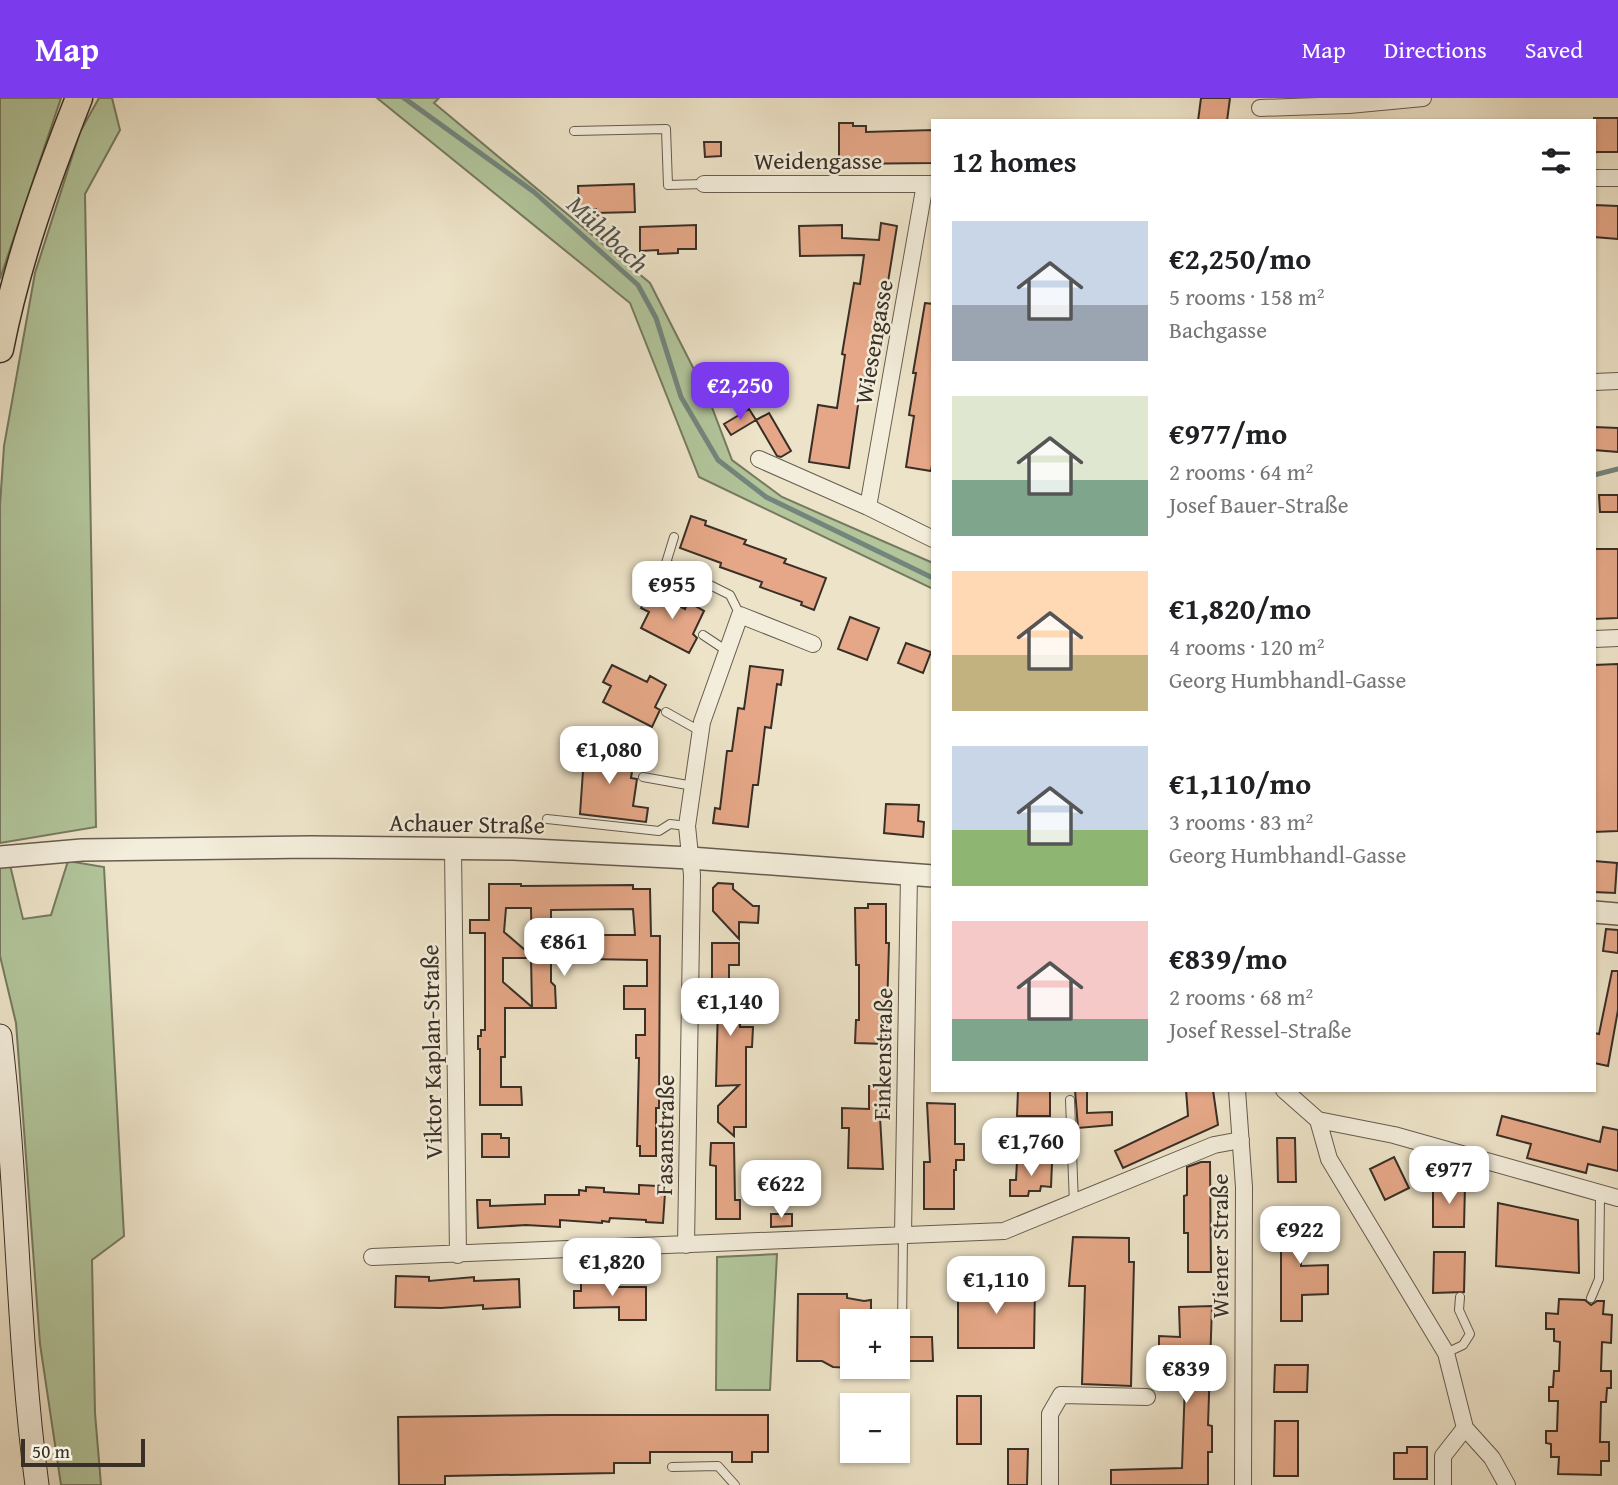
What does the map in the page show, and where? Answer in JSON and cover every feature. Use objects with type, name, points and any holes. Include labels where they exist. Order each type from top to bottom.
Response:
[{"type":"main road","points":[[0,349],[29,236],[79,98]]},
{"type":"main road","points":[[0,1036],[9,1110],[19,1283],[37,1485]]},
{"type":"street","points":[[1260,109],[1423,98]]},
{"type":"street","points":[[1596,178],[1618,178]]},
{"type":"street","name":"Weidengasse","points":[[704,184],[929,184]]},
{"type":"street","name":"Wiesengasse","points":[[869,507],[929,184]]},
{"type":"street","points":[[1596,382],[1618,381]]},
{"type":"street","points":[[759,459],[869,507],[931,538]]},
{"type":"street","points":[[740,615],[813,644]]},
{"type":"street","name":"Fasanstraße","points":[[686,1245],[692,875],[687,826],[700,731],[740,615]]},
{"type":"street","points":[[1596,639],[1618,638]]},
{"type":"street","name":"Achauer Straße","points":[[0,857],[82,850],[311,847],[513,849],[690,858],[931,876]]},
{"type":"street","name":"Viktor Kaplan-Straße","points":[[453,849],[458,1255]]},
{"type":"street","name":"Finkenstraße","points":[[903,1234],[909,875]]},
{"type":"street","points":[[1596,912],[1618,914]]},
{"type":"street","name":"Wiener Straße","points":[[1237,1092],[1244,1187],[1243,1485]]},
{"type":"street","points":[[1286,1092],[1318,1120],[1394,1135],[1618,1198]]},
{"type":"street","points":[[1318,1120],[1329,1159],[1446,1353],[1465,1428],[1492,1458],[1507,1485]]},
{"type":"street","points":[[372,1257],[1004,1231],[1214,1145],[1241,1140]]},
{"type":"street","points":[[1050,1485],[1050,1414],[1061,1395],[1147,1397]]},
{"type":"street","points":[[1443,1485],[1443,1456],[1465,1428]]},
{"type":"lane","points":[[574,131],[667,129],[668,185],[704,184]]},
{"type":"lane","points":[[674,537],[666,563],[730,595],[740,615]]},
{"type":"lane","points":[[703,635],[727,651]]},
{"type":"lane","points":[[666,712],[700,731]]},
{"type":"lane","points":[[643,777],[693,786]]},
{"type":"lane","points":[[547,819],[659,831],[670,824],[687,826]]},
{"type":"lane","points":[[1070,1100],[1074,1204]]},
{"type":"lane","points":[[1591,1298],[1599,1279],[1600,1195]]},
{"type":"lane","points":[[902,1309],[903,1234]]},
{"type":"lane","points":[[1446,1353],[1463,1345],[1470,1334],[1460,1310],[1460,1297]]},
{"type":"lane","points":[[671,1467],[718,1466],[735,1485]]},
{"type":"green space","points":[[0,98],[61,98],[0,279]]},
{"type":"green space","points":[[99,98],[112,98],[120,130],[85,194],[96,827],[0,843],[0,505],[4,446],[35,273],[80,132]]},
{"type":"green space","points":[[377,98],[439,98],[434,103],[650,283],[708,397],[732,460],[782,497],[931,562],[931,588],[699,477],[630,303]]},
{"type":"green space","points":[[68,861],[104,867],[124,1236],[92,1260],[95,1413],[101,1485],[61,1485],[40,1344],[16,1023],[0,956],[0,868],[10,865],[23,919],[51,915]]},
{"type":"green space","points":[[777,1254],[770,1390],[716,1390],[717,1257]]},
{"type":"building","points":[[1201,98],[1230,98],[1227,119],[1198,119]]},
{"type":"building","points":[[1618,118],[1618,152],[1596,152],[1594,119]]},
{"type":"building","points":[[839,123],[866,126],[866,132],[931,130],[931,163],[839,164]]},
{"type":"building","points":[[704,142],[721,142],[721,156],[705,157]]},
{"type":"building","points":[[634,184],[635,212],[596,213],[596,209],[579,210],[578,186]]},
{"type":"building","points":[[1596,205],[1618,206],[1618,239],[1596,237]]},
{"type":"building","points":[[881,223],[897,226],[870,392],[860,391],[849,468],[809,462],[818,405],[837,408],[845,355],[842,354],[854,283],[860,284],[864,255],[800,256],[799,226],[842,225],[842,238],[879,240]]},
{"type":"building","points":[[696,225],[696,249],[678,249],[678,253],[658,254],[658,250],[640,251],[640,227]]},
{"type":"building","points":[[925,303],[931,304],[931,471],[906,467],[914,416],[909,415],[916,373],[913,373]]},
{"type":"building","points":[[749,409],[756,420],[731,435],[724,424]]},
{"type":"building","points":[[769,413],[791,451],[781,457],[777,456],[756,420]]},
{"type":"building","points":[[1596,427],[1618,428],[1618,452],[1596,450]]},
{"type":"building","points":[[1599,495],[1618,495],[1618,512],[1600,512]]},
{"type":"building","points":[[691,516],[706,521],[705,525],[746,540],[744,544],[786,559],[784,563],[826,578],[814,610],[801,605],[802,602],[760,587],[762,582],[720,567],[721,563],[680,548]]},
{"type":"building","points":[[1596,549],[1618,549],[1618,618],[1596,619]]},
{"type":"building","points":[[650,591],[685,609],[688,602],[704,611],[693,634],[697,638],[689,653],[641,628],[649,612],[641,608]]},
{"type":"building","points":[[850,617],[879,628],[867,660],[838,649]]},
{"type":"building","points":[[906,643],[931,652],[923,673],[898,663]]},
{"type":"building","points":[[1618,664],[1618,831],[1596,832],[1596,665]]},
{"type":"building","points":[[612,665],[647,682],[650,676],[666,685],[655,707],[660,710],[652,727],[603,702],[611,686],[603,682]]},
{"type":"building","points":[[750,666],[783,670],[781,685],[777,684],[771,728],[765,727],[758,785],[753,785],[748,827],[713,823],[715,808],[720,809],[727,751],[732,751],[738,708],[744,709]]},
{"type":"building","points":[[617,749],[635,752],[631,778],[637,779],[633,806],[648,808],[646,822],[580,814],[583,771],[574,770],[577,751],[616,757]]},
{"type":"building","points":[[886,804],[919,805],[918,821],[924,822],[923,837],[884,833]]},
{"type":"building","points":[[1596,861],[1617,863],[1615,893],[1596,892]]},
{"type":"building","points":[[718,883],[733,884],[733,889],[753,906],[759,906],[758,923],[739,922],[739,939],[713,911],[713,888]]},
{"type":"building","points":[[489,884],[633,885],[633,889],[650,889],[651,936],[660,936],[659,1108],[656,1108],[656,1156],[640,1156],[640,1146],[637,1146],[639,1058],[636,1058],[636,1035],[645,1035],[645,1009],[624,1009],[624,986],[647,986],[647,960],[584,959],[584,935],[635,935],[633,909],[551,910],[551,932],[555,936],[556,958],[551,958],[551,982],[555,986],[556,1008],[505,1008],[505,1057],[501,1057],[501,1087],[521,1087],[522,1105],[480,1105],[478,1036],[481,1036],[481,1030],[485,1030],[485,933],[470,933],[470,920],[489,920]],"holes":[[[506,908],[531,908],[532,956],[504,932]],[[503,958],[531,958],[532,1007],[503,982]]]},
{"type":"building","points":[[868,904],[886,904],[886,943],[889,943],[886,1044],[855,1043],[856,1020],[859,1020],[859,965],[856,965],[855,908],[868,908]]},
{"type":"building","points":[[1606,929],[1618,930],[1618,953],[1603,951]]},
{"type":"building","points":[[712,943],[739,943],[739,965],[729,965],[729,992],[740,992],[740,1027],[753,1027],[752,1047],[746,1047],[746,1127],[734,1127],[734,1136],[718,1122],[718,1106],[739,1085],[716,1086],[718,1006],[712,1006]]},
{"type":"building","points":[[1612,971],[1618,971],[1618,1010],[1608,1066],[1596,1063],[1596,1033],[1599,1034]]},
{"type":"building","points":[[869,1086],[886,1086],[886,1117],[880,1117],[883,1169],[848,1168],[849,1128],[842,1128],[842,1108],[869,1109]]},
{"type":"building","points":[[1018,1092],[1050,1092],[1050,1116],[1017,1116]]},
{"type":"building","points":[[1075,1092],[1087,1092],[1087,1113],[1112,1112],[1112,1125],[1078,1128]]},
{"type":"building","points":[[1186,1092],[1213,1092],[1218,1125],[1123,1168],[1115,1151],[1188,1116]]},
{"type":"building","points":[[927,1103],[955,1104],[955,1144],[964,1144],[964,1160],[956,1160],[954,1209],[924,1209],[924,1162],[930,1162]]},
{"type":"building","points":[[1502,1116],[1600,1142],[1603,1127],[1618,1130],[1618,1171],[1588,1164],[1586,1173],[1527,1158],[1531,1144],[1497,1135]]},
{"type":"building","points":[[482,1134],[501,1134],[501,1138],[509,1138],[509,1157],[482,1157]]},
{"type":"building","points":[[1277,1138],[1295,1138],[1296,1182],[1278,1182]]},
{"type":"building","points":[[711,1143],[734,1143],[735,1200],[740,1200],[740,1219],[716,1219],[716,1166],[710,1165]]},
{"type":"building","points":[[1394,1157],[1409,1188],[1385,1200],[1370,1169]]},
{"type":"building","points":[[1017,1161],[1052,1163],[1051,1187],[1041,1186],[1040,1191],[1029,1191],[1028,1196],[1010,1196],[1010,1180],[1016,1180]]},
{"type":"building","points":[[1210,1162],[1211,1272],[1188,1272],[1188,1233],[1184,1233],[1187,1167]]},
{"type":"building","points":[[639,1185],[657,1186],[657,1192],[665,1193],[663,1223],[610,1218],[609,1222],[602,1223],[560,1220],[560,1227],[526,1225],[478,1228],[477,1200],[490,1200],[490,1206],[545,1204],[545,1195],[579,1195],[579,1190],[586,1191],[586,1187],[604,1188],[604,1192],[639,1194]]},
{"type":"building","points":[[1433,1185],[1465,1185],[1464,1227],[1433,1227]]},
{"type":"building","points":[[1498,1203],[1578,1220],[1579,1273],[1496,1266]]},
{"type":"building","points":[[771,1214],[792,1214],[792,1226],[771,1227]]},
{"type":"building","points":[[1281,1217],[1328,1217],[1328,1234],[1301,1234],[1301,1266],[1328,1265],[1328,1294],[1302,1295],[1302,1321],[1281,1321]]},
{"type":"building","points":[[1073,1237],[1129,1238],[1129,1262],[1134,1262],[1131,1386],[1082,1384],[1085,1286],[1069,1286]]},
{"type":"building","points":[[1434,1252],[1465,1252],[1464,1292],[1433,1293]]},
{"type":"building","points":[[608,1275],[609,1287],[646,1287],[646,1320],[619,1320],[619,1307],[574,1308],[574,1291],[581,1291],[581,1276]]},
{"type":"building","points":[[396,1276],[429,1277],[429,1281],[474,1277],[474,1281],[519,1279],[520,1307],[395,1307]]},
{"type":"building","points":[[958,1284],[1035,1284],[1034,1348],[958,1348]]},
{"type":"building","points":[[798,1294],[847,1294],[847,1298],[871,1300],[871,1309],[840,1309],[840,1367],[822,1361],[797,1361]]},
{"type":"building","points":[[1559,1299],[1585,1300],[1591,1305],[1604,1301],[1603,1314],[1612,1315],[1611,1343],[1602,1342],[1601,1371],[1611,1371],[1611,1388],[1607,1388],[1606,1402],[1601,1402],[1600,1442],[1609,1442],[1609,1461],[1601,1461],[1601,1475],[1558,1474],[1559,1457],[1551,1457],[1551,1444],[1546,1443],[1546,1431],[1557,1431],[1558,1401],[1549,1401],[1549,1387],[1553,1387],[1554,1371],[1559,1371],[1560,1342],[1554,1341],[1554,1329],[1546,1329],[1546,1313],[1558,1314]]},
{"type":"building","points":[[1212,1306],[1208,1425],[1212,1426],[1212,1452],[1208,1452],[1208,1485],[1111,1485],[1111,1470],[1182,1468],[1186,1354],[1159,1353],[1159,1336],[1180,1337],[1179,1307]]},
{"type":"building","points":[[910,1337],[932,1337],[933,1361],[910,1361]]},
{"type":"building","points":[[1275,1365],[1308,1365],[1307,1392],[1274,1392]]},
{"type":"building","points":[[957,1396],[981,1396],[981,1444],[957,1444]]},
{"type":"building","points":[[768,1415],[768,1452],[752,1452],[752,1462],[732,1462],[732,1452],[650,1452],[650,1463],[614,1463],[614,1473],[445,1476],[445,1485],[399,1485],[398,1417]]},
{"type":"building","points":[[1275,1421],[1298,1421],[1298,1476],[1274,1476]]},
{"type":"building","points":[[1407,1447],[1427,1447],[1427,1479],[1394,1479],[1394,1453],[1407,1453]]},
{"type":"building","points":[[1008,1449],[1028,1449],[1027,1485],[1008,1485]]},
{"type":"waterway","name":"Mühlbach","points":[[404,98],[534,192],[638,285],[656,318],[681,397],[718,460],[766,497],[931,577]]},
{"type":"waterway","name":"Mühlbach","points":[[1596,474],[1618,469]]}]
